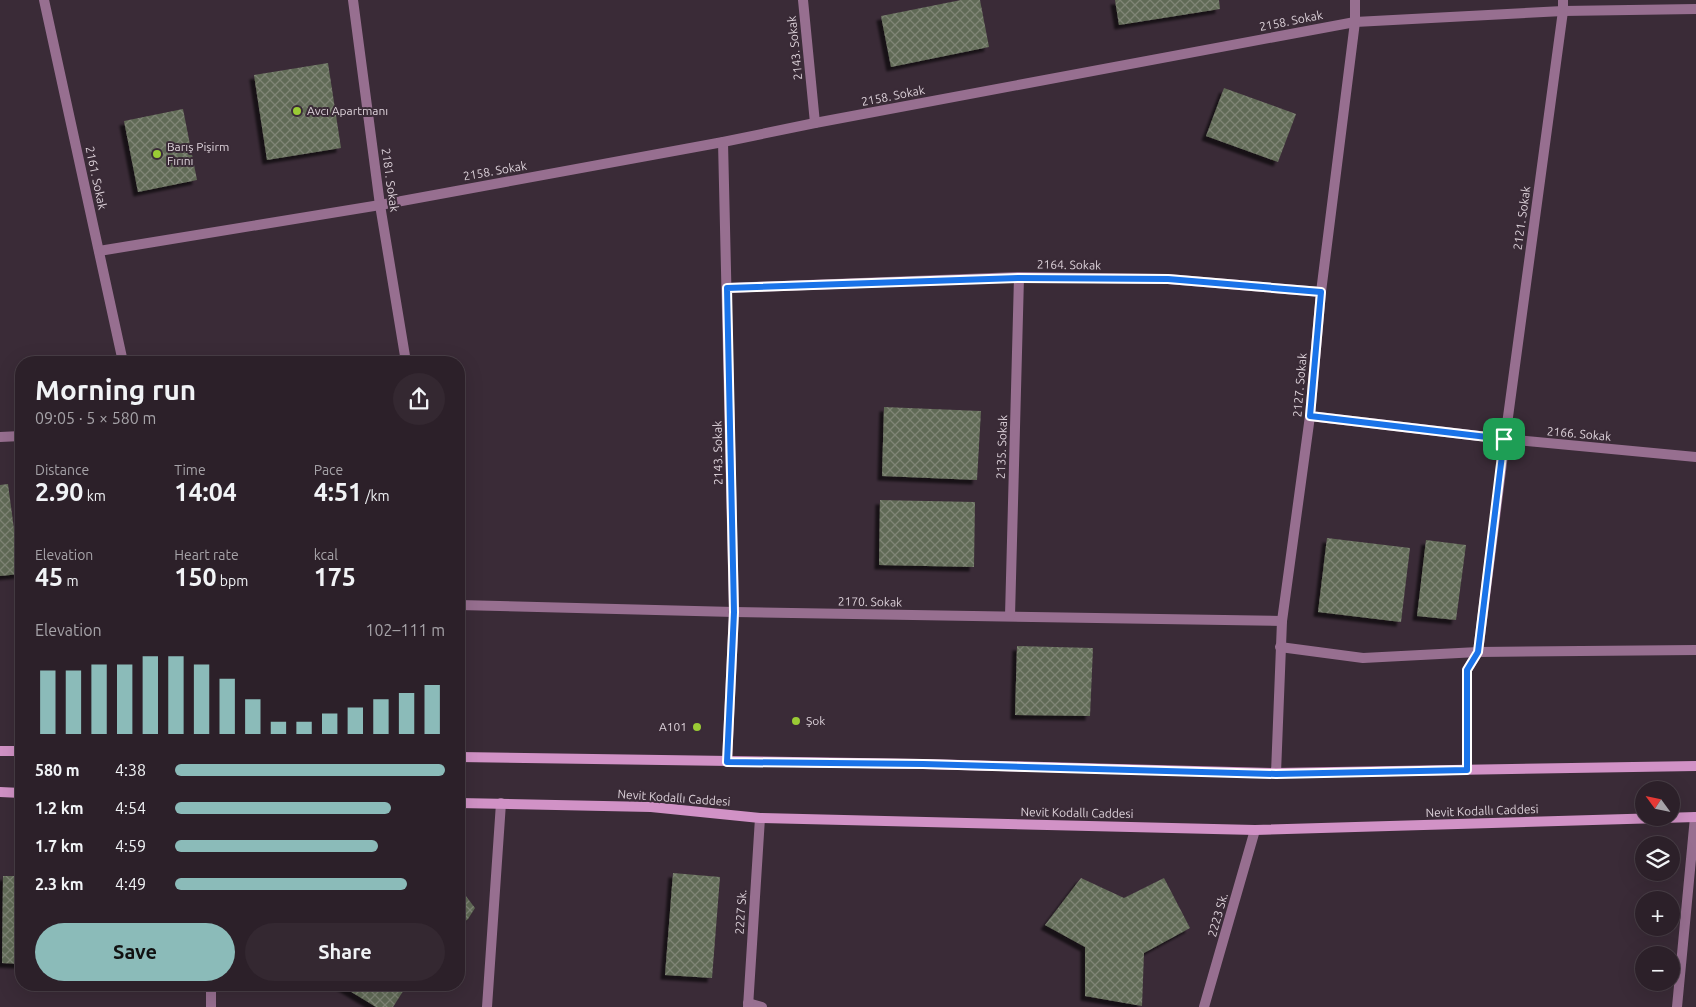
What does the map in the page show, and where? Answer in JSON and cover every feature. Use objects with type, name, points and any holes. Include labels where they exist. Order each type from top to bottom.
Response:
[{"type":"main road","points":[[0,751],[15,751]]},
{"type":"main road","points":[[465,757],[923,764],[1276,774],[1696,766]]},
{"type":"main road","points":[[0,792],[15,793]]},
{"type":"main road","name":"Nevit Kodallı Caddesi","points":[[465,803],[651,807],[760,818],[1255,830],[1695,817]]},
{"type":"street","name":"2161. Sokak","points":[[44,0],[122,356]]},
{"type":"street","name":"2181. Sokak","points":[[353,0],[380,205],[405,356]]},
{"type":"street","name":"2143. Sokak","points":[[802,0],[815,123]]},
{"type":"street","name":"2127. Sokak","points":[[1276,774],[1282,621],[1310,416],[1321,292],[1355,22],[1355,0]]},
{"type":"street","name":"2121. Sokak","points":[[1467,770],[1467,670],[1478,652],[1504,439],[1563,0]]},
{"type":"street","name":"2158. Sokak","points":[[99,251],[380,205],[1355,22],[1563,11],[1696,9]]},
{"type":"street","name":"2143. Sokak","points":[[723,142],[734,612],[727,762]]},
{"type":"street","name":"2164. Sokak","points":[[727,288],[1019,278],[1168,279],[1321,292]]},
{"type":"street","name":"2135. Sokak","points":[[1010,616],[1019,278]]},
{"type":"street","name":"2166. Sokak","points":[[1310,416],[1504,439],[1696,457]]},
{"type":"street","points":[[0,438],[15,437]]},
{"type":"street","name":"2170. Sokak","points":[[465,606],[1282,621]]},
{"type":"street","points":[[1280,647],[1363,658],[1478,652],[1696,650]]},
{"type":"street","points":[[487,1007],[501,803]]},
{"type":"street","points":[[1677,1007],[1695,817]]},
{"type":"street","name":"2227 Sk.","points":[[748,1005],[760,818]]},
{"type":"street","name":"2223 Sk.","points":[[1204,1007],[1255,830]]},
{"type":"street","points":[[211,991],[211,1007]]},
{"type":"street","points":[[748,1005],[762,1007]]},
{"type":"building","points":[[961,0],[980,0],[989,47],[891,67],[881,16]]},
{"type":"building","points":[[1115,0],[1219,0],[1220,9],[1119,25]]},
{"type":"building","name":"Avcı Apartmanı","points":[[328,63],[341,148],[267,160],[254,75]]},
{"type":"building","points":[[1224,88],[1296,114],[1278,162],[1206,136]]},
{"type":"building","points":[[183,109],[197,180],[138,192],[124,121]]},
{"type":"building","points":[[884,407],[981,411],[977,480],[882,476]]},
{"type":"building","points":[[8,484],[15,536],[15,574],[0,576],[0,485]]},
{"type":"building","points":[[880,500],[975,502],[974,567],[879,565]]},
{"type":"building","points":[[1327,538],[1410,548],[1401,622],[1318,612]]},
{"type":"building","points":[[1426,540],[1466,545],[1456,620],[1417,616]]},
{"type":"building","points":[[1017,646],[1093,648],[1090,716],[1015,715]]},
{"type":"building","points":[[673,873],[720,877],[712,978],[665,975]]},
{"type":"building","points":[[3,876],[15,876],[15,964],[2,963]]},
{"type":"building","points":[[1081,878],[1124,898],[1164,878],[1190,928],[1144,953],[1142,1006],[1085,996],[1085,947],[1045,925]]},
{"type":"building","points":[[465,895],[475,908],[465,921]]},
{"type":"building","points":[[350,991],[403,991],[393,1007],[376,1007]]},
{"type":"place","name":"Avcı Apartmanı","points":[[297,111]]},
{"type":"place","name":"Barış Pişirm Fırını","points":[[157,154]]},
{"type":"place","name":"Şok","points":[[796,721]]},
{"type":"place","name":"A101","points":[[697,727]]},
{"type":"route","points":[[1019,278],[1168,279],[1321,292],[1310,416],[1504,439],[1478,652],[1467,670],[1467,770],[1276,774],[923,764],[727,762],[734,612],[727,288],[1019,278]]}]
